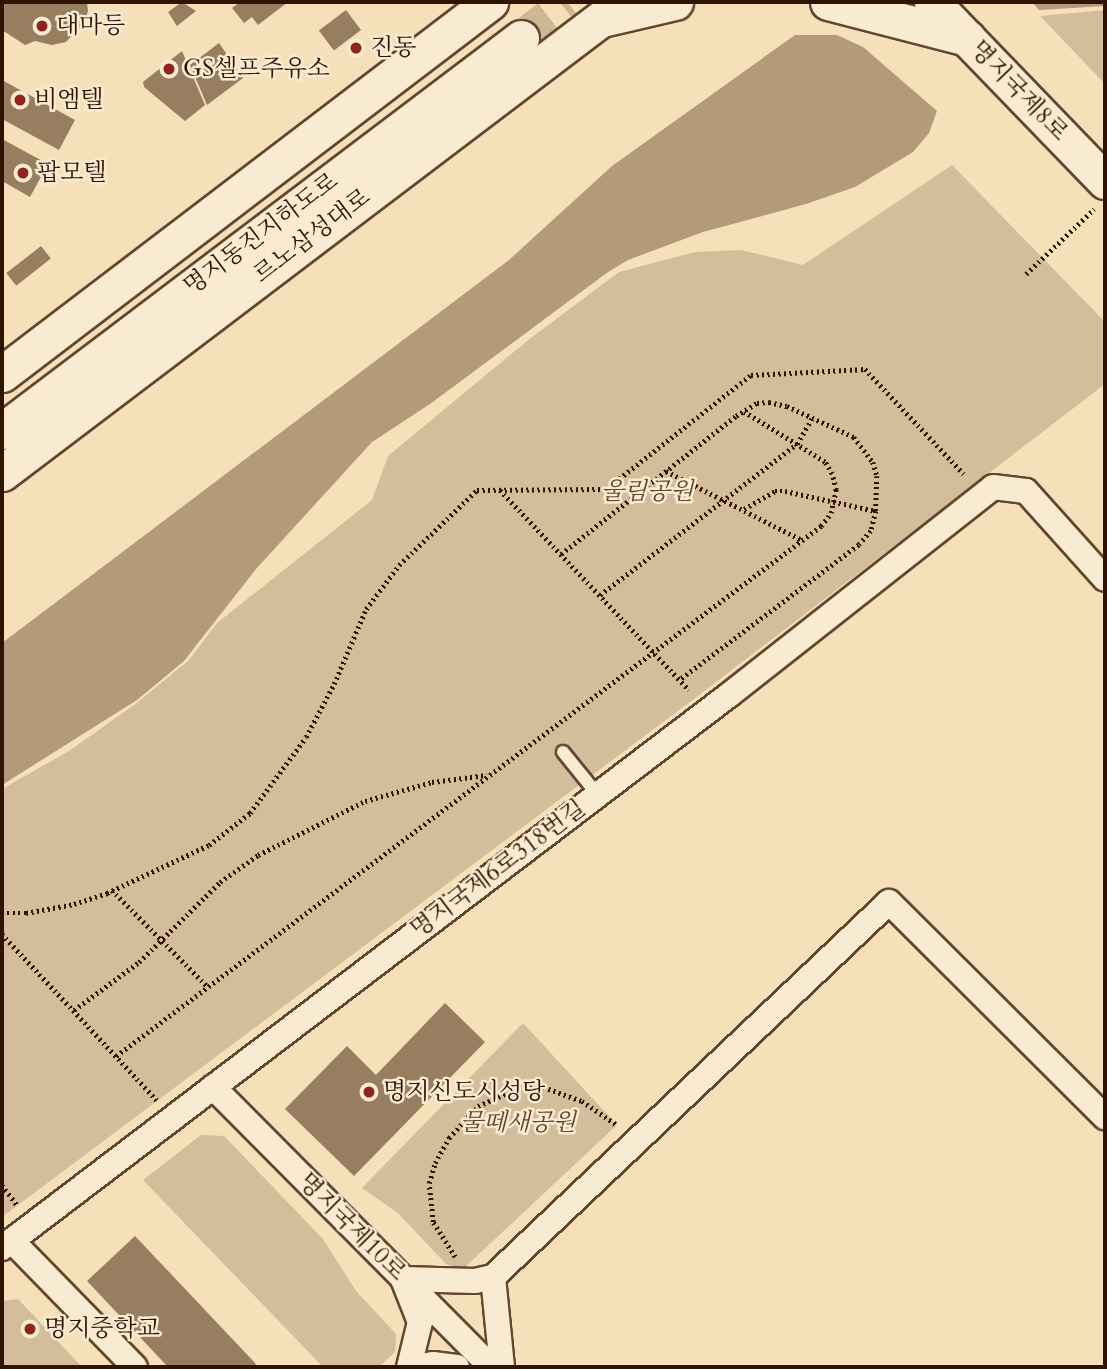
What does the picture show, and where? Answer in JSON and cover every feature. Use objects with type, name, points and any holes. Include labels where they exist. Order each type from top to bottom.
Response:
[{"type":"main road","points":[[2,348],[464,2]]},
{"type":"main road","name":"명지동진지하도로","points":[[2,374],[490,2]]},
{"type":"main road","points":[[613,10],[675,2]]},
{"type":"main road","points":[[828,2],[968,38],[960,2]]},
{"type":"main road","name":"명지국제8로","points":[[932,2],[968,38],[1100,194]]},
{"type":"main road","name":"르노삼성대로","points":[[2,473],[188,329],[613,10]]},
{"type":"main road","name":"명지동진지하도로","points":[[2,431],[521,38]]},
{"type":"street","name":"명지국제6로318번길","points":[[7,1245],[729,695],[993,487],[1026,491],[1105,579]]},
{"type":"street","points":[[409,1367],[420,1322],[403,1279],[475,1281],[493,1277],[889,902],[1105,1117]]},
{"type":"street","name":"명지국제10로","points":[[212,1087],[491,1367]]},
{"type":"street","points":[[7,1245],[135,1367]]},
{"type":"street","points":[[493,1277],[502,1367]]},
{"type":"street","points":[[417,1367],[433,1364],[457,1367]]},
{"type":"lane","points":[[563,752],[597,794]]},
{"type":"path","points":[[1026,274],[1100,194]]},
{"type":"path","points":[[2,913],[26,913],[74,904],[112,890],[209,845],[250,813],[306,737],[334,684],[366,610],[399,565],[477,490],[606,489],[751,375],[865,369],[964,474]]},
{"type":"path","points":[[561,554],[757,403],[769,402],[787,406],[854,437],[864,448],[877,476],[876,511],[871,531],[859,545],[680,680]]},
{"type":"path","points":[[116,1056],[821,526],[834,502],[836,490],[832,474],[825,462],[744,412]]},
{"type":"path","points":[[600,595],[797,444],[812,418]]},
{"type":"path","points":[[666,471],[724,498],[802,540]]},
{"type":"path","points":[[499,490],[689,690]]},
{"type":"path","points":[[744,509],[775,491],[876,511]]},
{"type":"path","points":[[74,1010],[139,962],[220,882],[258,855],[365,801],[432,782],[488,775]]},
{"type":"path","points":[[112,890],[208,987]]},
{"type":"path","points":[[2,934],[164,1109]]},
{"type":"path","points":[[457,1260],[433,1222],[429,1183],[435,1163],[449,1138],[478,1106],[525,1085],[538,1085],[582,1101],[617,1125]]},
{"type":"path","points":[[2,1185],[24,1214]]},
{"type":"green space","points":[[1105,10],[1105,84],[1040,16]]},
{"type":"green space","name":"울림공원","points":[[952,165],[1105,322],[1105,384],[694,699],[2,1217],[2,789],[69,751],[134,705],[188,661],[217,623],[372,500],[388,456],[527,341],[619,272],[695,252],[741,250],[803,265]]},
{"type":"green space","name":"물떼새공원","points":[[523,1023],[617,1125],[463,1269],[446,1264],[398,1213],[362,1188]]},
{"type":"green space","points":[[201,1135],[224,1136],[323,1239],[356,1291],[396,1334],[395,1352],[379,1367],[323,1367],[143,1180]]},
{"type":"green space","name":"명지중학교","points":[[18,1299],[82,1367],[2,1367],[2,1301]]},
{"type":"shaded area","points":[[1032,2],[1105,2],[1105,6],[1039,10]]},
{"type":"shaded area","points":[[795,35],[837,35],[863,47],[937,111],[929,133],[913,152],[855,187],[806,204],[703,232],[628,260],[608,272],[430,404],[372,442],[256,569],[184,661],[137,700],[2,785],[2,643],[509,260],[612,166]]},
{"type":"building","name":"대마등","points":[[6,2],[87,2],[88,11],[84,23],[66,42],[52,45],[35,41],[25,45],[2,30],[2,8]]},
{"type":"building","points":[[182,2],[196,11],[177,26],[168,12]]},
{"type":"building","points":[[240,2],[288,2],[258,25],[252,17],[244,23],[232,8]]},
{"type":"building","points":[[346,10],[361,30],[334,50],[319,30]]},
{"type":"building","points":[[219,43],[243,78],[207,105],[190,65]]},
{"type":"building","points":[[182,51],[205,105],[185,121],[144,87],[143,82]]},
{"type":"building","name":"비엠텔","points":[[2,80],[75,120],[59,150],[2,119]]},
{"type":"building","name":"팝모텔","points":[[2,139],[48,164],[30,197],[2,181]]},
{"type":"building","points":[[41,246],[51,259],[16,286],[6,273]]},
{"type":"building","name":"명지신도시성당","points":[[445,1003],[485,1042],[354,1176],[285,1109],[347,1046],[376,1075]]},
{"type":"building","points":[[135,1236],[256,1364],[253,1367],[168,1367],[87,1281]]},
{"type":"tunnel","points":[[521,38],[568,2]]},
{"type":"place","name":"대마등","points":[[42,26]]},
{"type":"place","name":"진동","points":[[356,48]]},
{"type":"place","name":"GS셀프주유소","points":[[169,69]]},
{"type":"place","name":"비엠텔","points":[[20,100]]},
{"type":"place","name":"팝모텔","points":[[23,173]]},
{"type":"place","name":"명지신도시성당","points":[[369,1092]]},
{"type":"place","name":"명지중학교","points":[[30,1329]]}]
